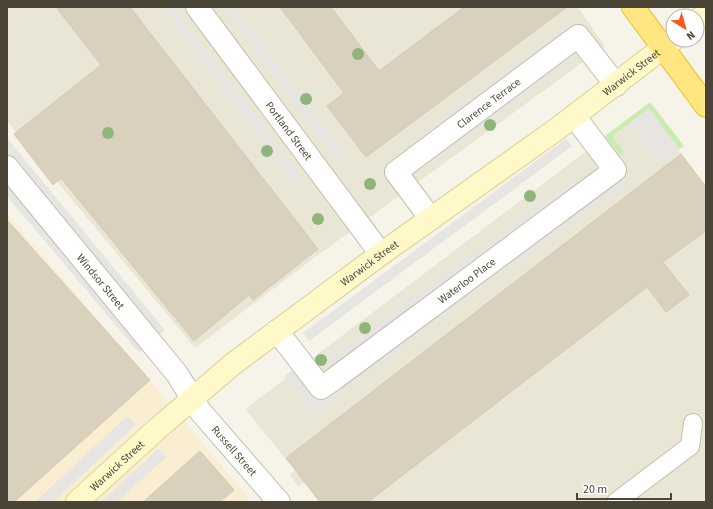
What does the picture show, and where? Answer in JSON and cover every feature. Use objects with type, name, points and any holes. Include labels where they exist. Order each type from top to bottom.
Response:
[{"type":"highway","points":[[633,7],[665,41]]},
{"type":"highway","points":[[670,48],[706,106]]},
{"type":"main road","name":"Warwick Street","points":[[77,502],[213,380],[381,254],[616,85],[665,46]]},
{"type":"street","name":"Portland Street","points":[[197,7],[381,254]]},
{"type":"street","name":"Clarence Terrace","points":[[431,219],[396,172],[578,36],[616,85]]},
{"type":"street","name":"Waterloo Place","points":[[277,331],[320,388],[334,379],[615,170],[574,116]]},
{"type":"street","name":"Windsor Street","points":[[7,167],[177,374],[192,399]]},
{"type":"street","name":"Russell Street","points":[[192,399],[200,411],[279,502]]},
{"type":"lane","points":[[616,502],[690,446],[693,423]]},
{"type":"shaded area","points":[[7,7],[578,7],[605,46],[314,258],[195,348],[7,121]]},
{"type":"shaded area","points":[[162,7],[173,7],[304,181],[296,187]]},
{"type":"shaded area","points":[[223,7],[234,7],[343,152],[335,158]]},
{"type":"shaded area","points":[[572,22],[576,29],[415,148],[410,142]]},
{"type":"shaded area","points":[[576,46],[582,53],[430,164],[425,157]]},
{"type":"shaded area","points":[[646,106],[706,187],[706,502],[320,502],[304,482],[298,486],[290,475],[295,470],[245,409]]},
{"type":"shaded area","points":[[649,108],[679,149],[660,164],[629,123]]},
{"type":"shaded area","points":[[7,138],[165,330],[157,336],[7,153]]},
{"type":"shaded area","points":[[566,139],[572,146],[309,341],[303,333]]},
{"type":"shaded area","points":[[619,176],[627,187],[606,202],[603,199],[522,259],[518,259],[457,304],[456,308],[313,414],[284,376],[292,370],[315,402]]},
{"type":"shaded area","points":[[574,179],[579,185],[329,370],[323,363]]},
{"type":"shaded area","points":[[12,187],[146,347],[139,353],[7,196],[7,191]]},
{"type":"shaded area","points":[[7,214],[150,381],[252,502],[7,502]]},
{"type":"shaded area","points":[[127,416],[136,425],[53,502],[35,502]]},
{"type":"shaded area","points":[[158,449],[166,457],[117,502],[101,502]]},
{"type":"green space","points":[[650,102],[684,146],[679,149],[649,109],[612,136],[624,152],[620,155],[605,136]]},
{"type":"building","points":[[56,7],[130,7],[318,249],[253,300],[249,295],[194,341],[61,178],[53,185],[14,134],[101,65]]},
{"type":"building","points":[[280,7],[331,7],[379,71],[464,7],[567,7],[366,157],[327,106],[344,93]]},
{"type":"building","points":[[681,154],[706,187],[706,231],[663,262],[689,295],[666,312],[647,287],[368,502],[320,502],[286,458]]},
{"type":"building","points":[[7,220],[150,380],[14,502],[7,502]]},
{"type":"building","points":[[200,451],[234,490],[220,502],[143,502]]}]
